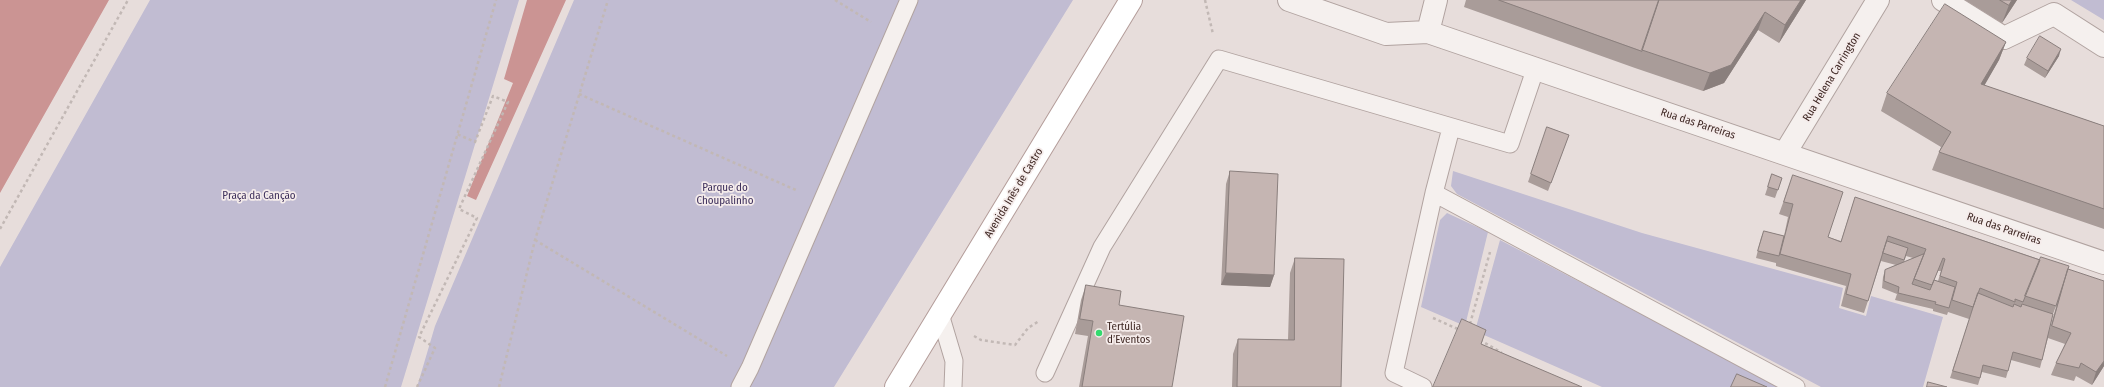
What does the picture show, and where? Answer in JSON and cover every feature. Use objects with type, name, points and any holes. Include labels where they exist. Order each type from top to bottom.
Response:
[{"type":"main road","name":"Avenida Inês de Castro","points":[[896,387],[1131,0]]},
{"type":"street","name":"Rua das Parreiras","points":[[1289,0],[1386,34],[1428,32],[1535,70],[1784,153],[2104,263]]},
{"type":"street","points":[[1428,32],[1436,0]]},
{"type":"street","name":"Rua Helena Carrington","points":[[1784,153],[1878,0]]},
{"type":"street","points":[[1943,0],[2004,38],[2052,7],[2104,46]]},
{"type":"lane","points":[[740,387],[909,0]]},
{"type":"lane","points":[[1045,373],[1102,247],[1219,59],[1510,144],[1535,70]]},
{"type":"lane","points":[[1423,387],[1394,373],[1410,308],[1434,193],[1451,128]]},
{"type":"lane","points":[[1434,193],[1796,387]]},
{"type":"lane","points":[[940,314],[954,361],[953,387]]},
{"type":"path","points":[[0,229],[128,0]]},
{"type":"path","points":[[385,387],[496,0]]},
{"type":"path","points":[[499,387],[535,240],[608,0]]},
{"type":"path","points":[[835,0],[893,37]]},
{"type":"path","points":[[1205,0],[1219,59]]},
{"type":"path","points":[[579,94],[822,201]]},
{"type":"path","points":[[416,387],[436,348],[419,337],[477,218],[459,209],[508,102],[492,96],[475,142],[457,134]]},
{"type":"path","points":[[1469,325],[1498,227]]},
{"type":"path","points":[[535,240],[727,356],[730,349]]},
{"type":"path","points":[[1410,308],[1467,333]]},
{"type":"path","points":[[1474,337],[1507,356]]},
{"type":"path","points":[[982,340],[1015,345]]},
{"type":"green space","name":"Praça da Canção","points":[[150,0],[519,0],[401,387],[0,387],[0,267]]},
{"type":"green space","name":"Parque do Choupalinho","points":[[574,0],[1073,0],[834,387],[417,387],[435,326]]},
{"type":"green space","points":[[2071,0],[2104,0],[2104,20]]},
{"type":"green space","points":[[1453,171],[1642,233],[1843,288],[1839,308],[1866,316],[1871,296],[1943,317],[1923,387],[1821,387],[1457,194],[1451,186]]},
{"type":"green space","points":[[1447,213],[1488,232],[1465,326],[1421,307],[1440,220]]},
{"type":"green space","points":[[1500,240],[1780,387],[1602,387],[1475,331]]},
{"type":"shaded area","points":[[0,0],[109,0],[0,193]]},
{"type":"shaded area","points":[[527,0],[566,0],[476,200],[467,196],[513,83],[504,79]]},
{"type":"building","points":[[1499,0],[1659,0],[1642,51]]},
{"type":"building","points":[[1659,0],[1801,0],[1785,25],[1765,12],[1731,65],[1710,73],[1642,50]]},
{"type":"building","points":[[2000,0],[2012,0],[2009,5]]},
{"type":"building","points":[[1945,4],[2006,42],[1981,84],[2104,126],[2104,209],[1939,152],[1951,132],[1887,93]]},
{"type":"building","points":[[2040,36],[2061,49],[2048,71],[2027,58]]},
{"type":"building","points":[[1547,127],[1569,135],[1551,183],[1531,174]]},
{"type":"building","points":[[1230,171],[1278,174],[1274,275],[1226,273]]},
{"type":"building","points":[[1772,174],[1782,178],[1778,190],[1768,187]]},
{"type":"building","points":[[1793,175],[1843,192],[1828,237],[1841,242],[1855,197],[2040,260],[2023,302],[2015,299],[2015,302],[1980,288],[1973,307],[1952,300],[1957,282],[1940,276],[1945,259],[1943,258],[1932,285],[1914,279],[1926,249],[1888,236],[1868,301],[1846,294],[1851,274],[1780,254],[1793,204],[1784,202]]},
{"type":"building","points":[[1764,231],[1784,236],[1779,256],[1758,251]]},
{"type":"building","points":[[1887,241],[1908,248],[1904,260],[1883,253]]},
{"type":"building","points":[[1924,254],[1912,284],[1930,290],[1934,280],[1955,287],[1949,308],[1935,304],[1936,302],[1898,293],[1899,287],[1884,281],[1885,270]]},
{"type":"building","points":[[2041,257],[2069,266],[2056,306],[2025,296]]},
{"type":"building","points":[[1295,258],[1344,259],[1341,387],[1237,387],[1238,339],[1294,340]]},
{"type":"building","points":[[2068,269],[2104,281],[2104,361],[2096,372],[2081,363],[2079,368],[2056,363],[2071,333],[2052,326]]},
{"type":"building","points":[[1086,285],[1121,291],[1119,305],[1184,316],[1172,387],[1082,387],[1093,321],[1080,319]]},
{"type":"building","points":[[1978,293],[2013,307],[2014,304],[2021,307],[2022,304],[2053,314],[2042,360],[2013,352],[2008,371],[1983,365],[1980,378],[1953,371]]},
{"type":"building","points":[[1462,319],[1486,330],[1481,344],[1582,387],[1433,387]]},
{"type":"building","points":[[1737,374],[1767,387],[1731,387]]},
{"type":"building","points":[[1928,382],[1947,387],[1927,387]]},
{"type":"place","name":"Tertúlia d’Eventos","points":[[1099,333]]}]
